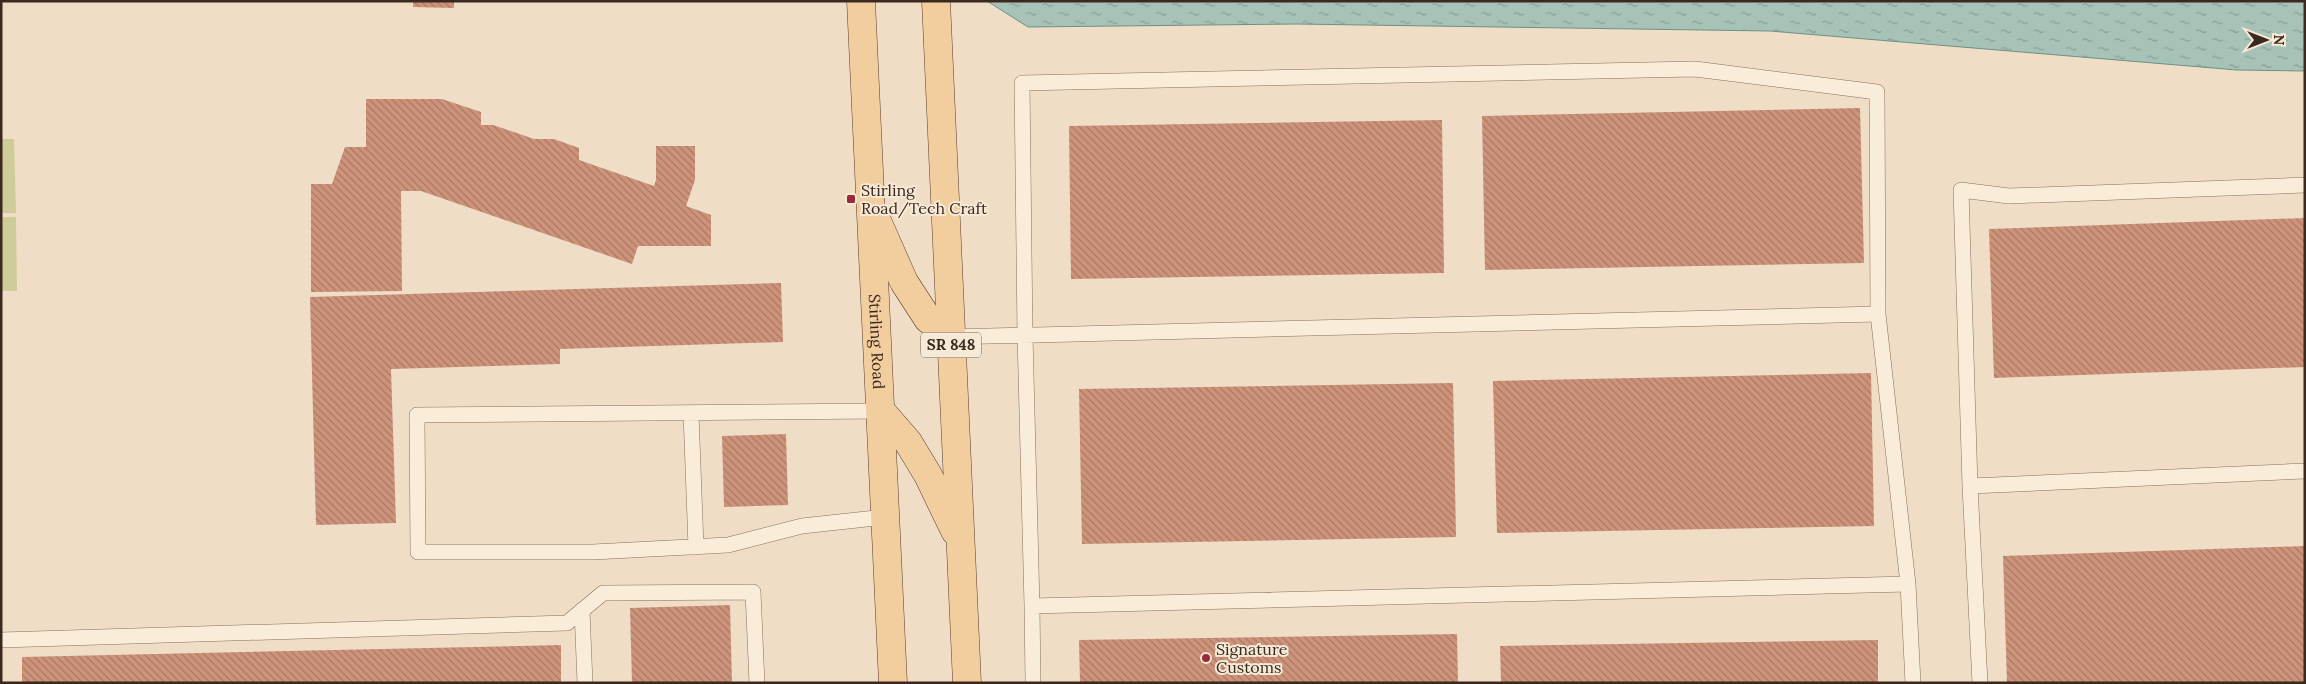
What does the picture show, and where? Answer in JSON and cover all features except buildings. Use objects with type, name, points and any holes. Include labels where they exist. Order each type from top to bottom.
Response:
[{"type":"main road","name":"SR 848","points":[[936,4],[967,683]]},
{"type":"main road","name":"Stirling Road","points":[[862,8],[893,683]]},
{"type":"main road","points":[[871,208],[904,282],[928,319],[950,337]]},
{"type":"main road","points":[[881,410],[908,442],[928,475],[960,541]]},
{"type":"lane","points":[[1033,683],[1025,335],[1022,83],[1695,69],[1877,92],[1878,314],[1908,584],[1913,683]]},
{"type":"lane","points":[[1980,683],[1970,486],[1961,190],[2009,196],[2305,185]]},
{"type":"lane","points":[[950,337],[1878,314]]},
{"type":"lane","points":[[881,410],[417,416],[418,552],[593,552],[728,545],[802,526],[885,517]]},
{"type":"lane","points":[[691,412],[696,547]]},
{"type":"lane","points":[[1970,486],[2305,471]]},
{"type":"lane","points":[[1032,606],[1908,584]]},
{"type":"lane","points":[[1,640],[567,623],[603,593],[753,592],[757,683]]},
{"type":"lane","points":[[582,610],[585,683]]},
{"type":"shaded area","points":[[1,139],[14,139],[16,213],[1,213]]},
{"type":"shaded area","points":[[1,217],[16,217],[17,291],[1,291]]},
{"type":"water","points":[[987,1],[2305,1],[2305,71],[2237,70],[1770,31],[1296,24],[1028,27]]},
{"type":"place","name":"Stirling Road/Tech Craft","points":[[851,199]]},
{"type":"place","name":"Signature Customs","points":[[1206,658]]}]
